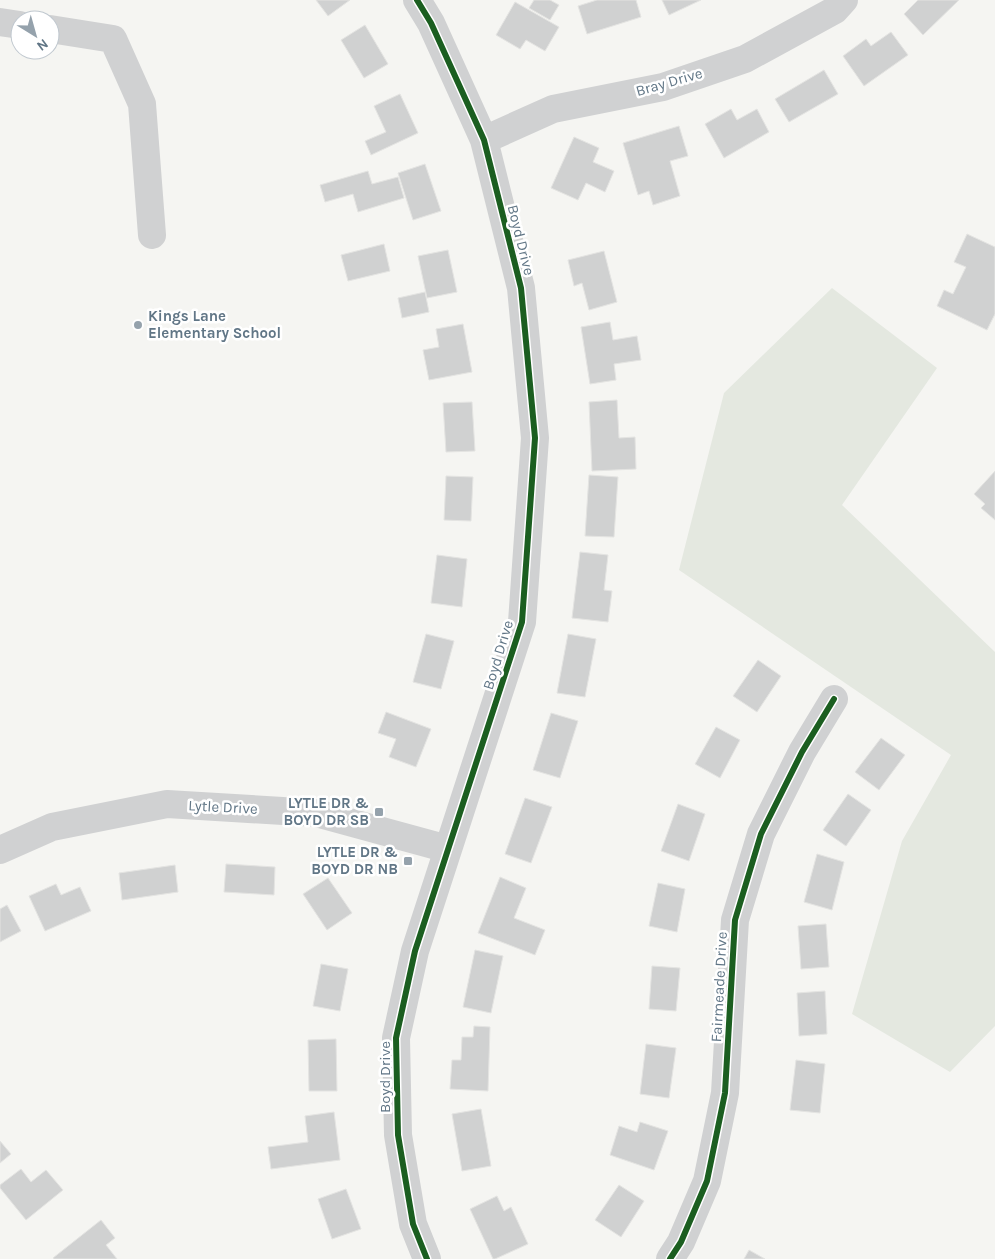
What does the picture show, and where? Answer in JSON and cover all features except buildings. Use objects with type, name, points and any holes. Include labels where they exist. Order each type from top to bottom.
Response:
[{"type":"street","name":"Boyd Drive","points":[[416,0],[430,23],[484,140],[521,288],[535,438],[522,622],[415,951],[396,1038],[398,1135],[414,1224],[428,1259]]},
{"type":"street","name":"Bray Drive","points":[[484,140],[552,109],[663,87],[744,59],[835,10],[844,0]]},
{"type":"street","points":[[60,31],[113,39],[142,104],[152,235]]},
{"type":"street","name":"Fairmeade Drive","points":[[670,1259],[681,1242],[707,1181],[726,1093],[736,920],[761,834],[802,752],[834,698]]},
{"type":"street","name":"Lytle Drive","points":[[0,850],[52,827],[167,804],[316,813],[448,849]]},
{"type":"shaded area","points":[[832,288],[937,368],[842,505],[995,652],[995,1026],[950,1072],[852,1014],[902,841],[951,755],[679,570],[724,393]]},
{"type":"cycle path","points":[[417,0],[431,23],[484,140],[521,288],[535,438],[522,622],[415,951],[396,1038],[398,1135],[413,1224],[427,1259]]},
{"type":"cycle path","points":[[670,1259],[681,1242],[707,1181],[725,1093],[735,920],[761,834],[802,752],[834,699]]},
{"type":"place","name":"Kings Lane Elementary School","points":[[138,325]]},
{"type":"place","name":"LYTLE DR & BOYD DR SB","points":[[379,812]]},
{"type":"place","name":"LYTLE DR & BOYD DR NB","points":[[408,861]]}]
